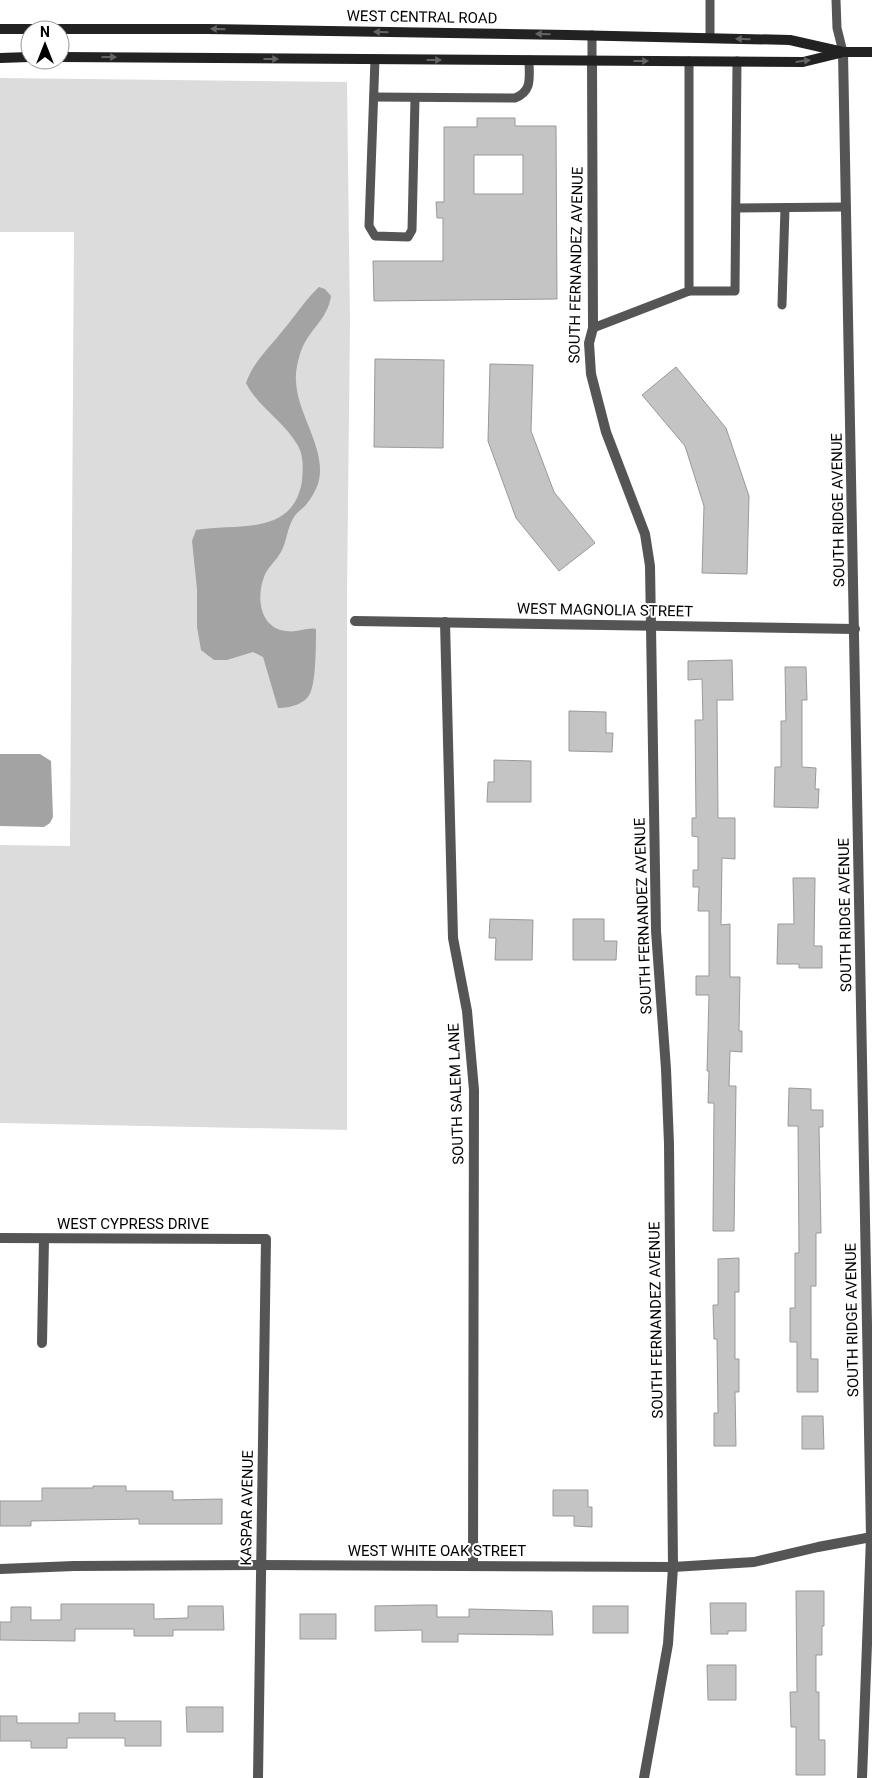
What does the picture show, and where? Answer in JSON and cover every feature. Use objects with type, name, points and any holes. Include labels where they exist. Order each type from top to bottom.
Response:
[{"type":"main road","name":"WEST CENTRAL ROAD","points":[[0,29],[208,29],[790,40],[843,52],[872,52]]},
{"type":"main road","name":"WEST CENTRAL ROAD","points":[[70,57],[804,62],[843,52]]},
{"type":"main road","points":[[0,58],[20,57]]},
{"type":"street","name":"SOUTH RIDGE AVENUE","points":[[843,52],[855,629],[868,1085],[872,1537],[862,1778]]},
{"type":"street","name":"SOUTH FERNANDEZ AVENUE","points":[[592,60],[593,328],[589,343],[592,381],[606,432],[645,534],[650,566],[656,931],[666,1069],[669,1144],[673,1567],[668,1644],[644,1778]]},
{"type":"street","name":"WEST MAGNOLIA STREET","points":[[355,621],[855,629]]},
{"type":"street","name":"SOUTH SALEM LANE","points":[[445,622],[453,938],[467,1011],[474,1090],[472,1566]]},
{"type":"street","name":"WEST CYPRESS DRIVE","points":[[0,1238],[266,1239]]},
{"type":"street","points":[[42,1344],[44,1238]]},
{"type":"street","name":"KASPAR AVENUE","points":[[258,1778],[266,1239]]},
{"type":"street","name":"WEST WHITE OAK STREET","points":[[0,1569],[74,1566],[261,1565],[673,1567],[754,1562],[872,1537]]},
{"type":"lane","points":[[710,0],[710,38]]},
{"type":"lane","points":[[836,0],[837,28],[843,52]]},
{"type":"lane","points":[[592,35],[592,60]]},
{"type":"lane","points":[[376,59],[369,226],[375,236],[408,237],[412,230],[416,98]]},
{"type":"lane","points":[[374,97],[515,98],[524,94],[528,87],[529,60]]},
{"type":"lane","points":[[689,61],[689,291]]},
{"type":"lane","points":[[593,328],[689,291],[735,291],[737,61]]},
{"type":"lane","points":[[736,208],[846,207]]},
{"type":"lane","points":[[782,305],[785,208]]},
{"type":"shaded area","points":[[0,78],[347,82],[350,323],[347,595],[347,1130],[0,1123],[0,845],[70,846],[74,232],[0,232]]},
{"type":"shaded area","points":[[319,287],[325,289],[331,296],[324,316],[304,344],[300,353],[296,377],[301,406],[318,456],[319,480],[309,500],[292,521],[281,552],[265,574],[260,594],[262,611],[270,624],[277,629],[298,631],[316,629],[315,670],[313,685],[306,699],[293,706],[278,708],[263,657],[253,652],[227,660],[214,660],[201,650],[197,627],[197,589],[192,541],[196,530],[261,524],[275,519],[287,511],[297,499],[303,472],[299,448],[285,428],[251,392],[246,383],[258,361]]},
{"type":"shaded area","points":[[0,754],[40,754],[51,761],[53,817],[50,823],[44,827],[0,826]]},
{"type":"building","points":[[477,118],[515,118],[515,126],[556,126],[557,299],[374,301],[373,261],[443,261],[443,218],[437,218],[436,202],[444,202],[444,127],[477,127]],"holes":[[[474,155],[523,155],[523,194],[474,194]]]},
{"type":"building","points":[[375,359],[444,360],[443,448],[374,447]]},
{"type":"building","points":[[490,364],[533,365],[531,431],[554,492],[595,543],[559,571],[516,518],[488,441]]},
{"type":"building","points":[[676,367],[726,428],[749,496],[747,574],[702,573],[704,506],[685,446],[642,395]]},
{"type":"building","points":[[732,660],[733,700],[717,700],[718,818],[735,818],[735,859],[722,858],[721,925],[730,924],[730,977],[740,977],[739,1031],[742,1031],[742,1052],[730,1051],[729,1086],[736,1086],[734,1231],[713,1231],[714,1103],[708,1103],[709,1071],[707,1071],[709,995],[696,995],[696,976],[709,976],[709,911],[698,911],[699,887],[693,887],[693,870],[698,870],[698,837],[692,836],[692,818],[696,818],[695,720],[703,720],[702,679],[688,680],[688,661]]},
{"type":"building","points":[[785,667],[806,667],[807,700],[802,700],[802,767],[816,768],[815,789],[819,789],[818,808],[774,807],[775,767],[781,767],[781,721],[786,721]]},
{"type":"building","points":[[569,711],[606,712],[606,733],[613,733],[612,752],[569,751]]},
{"type":"building","points":[[494,760],[531,761],[531,802],[487,802],[488,782],[494,782]]},
{"type":"building","points":[[793,878],[815,878],[814,946],[822,946],[822,968],[799,968],[799,964],[777,964],[778,924],[794,924]]},
{"type":"building","points":[[490,919],[533,920],[532,960],[495,960],[496,938],[489,938]]},
{"type":"building","points":[[573,919],[604,919],[604,941],[617,941],[616,960],[573,960]]},
{"type":"building","points":[[789,1088],[811,1089],[811,1110],[823,1110],[823,1127],[819,1127],[821,1233],[816,1233],[816,1286],[811,1286],[811,1359],[818,1359],[818,1392],[797,1392],[797,1342],[790,1342],[790,1308],[795,1308],[795,1253],[799,1253],[798,1126],[788,1126]]},
{"type":"building","points":[[739,1258],[739,1292],[735,1292],[735,1359],[739,1359],[739,1392],[735,1392],[736,1446],[714,1446],[714,1413],[718,1413],[717,1339],[714,1339],[713,1305],[718,1305],[718,1259]]},
{"type":"building","points":[[802,1416],[823,1416],[824,1449],[802,1449]]},
{"type":"building","points":[[93,1486],[126,1486],[126,1491],[173,1491],[173,1500],[222,1499],[222,1524],[139,1524],[139,1519],[31,1521],[31,1526],[0,1526],[0,1501],[42,1501],[42,1488],[93,1488]]},
{"type":"building","points":[[553,1490],[588,1490],[588,1507],[592,1507],[592,1527],[574,1526],[574,1516],[553,1516]]},
{"type":"building","points":[[796,1591],[824,1591],[822,1655],[816,1655],[816,1692],[819,1692],[819,1740],[825,1740],[825,1775],[796,1775],[796,1727],[791,1727],[790,1692],[797,1692]]},
{"type":"building","points":[[710,1603],[746,1603],[746,1631],[728,1631],[728,1634],[711,1634]]},
{"type":"building","points":[[61,1604],[154,1604],[154,1619],[188,1618],[188,1606],[223,1606],[224,1630],[173,1630],[173,1636],[134,1636],[134,1629],[75,1629],[75,1641],[0,1640],[0,1622],[11,1622],[11,1607],[31,1607],[31,1620],[61,1620]]},
{"type":"building","points":[[437,1605],[437,1617],[469,1617],[469,1609],[552,1611],[553,1635],[458,1634],[458,1642],[422,1642],[422,1630],[375,1631],[375,1606]]},
{"type":"building","points":[[593,1606],[628,1606],[628,1633],[593,1633]]},
{"type":"building","points":[[300,1614],[336,1614],[336,1639],[300,1639]]},
{"type":"building","points":[[707,1665],[736,1665],[736,1700],[708,1700]]},
{"type":"building","points":[[186,1707],[223,1707],[223,1732],[187,1732]]},
{"type":"building","points":[[79,1713],[115,1713],[115,1721],[161,1721],[161,1746],[125,1746],[125,1738],[67,1738],[67,1748],[31,1748],[31,1741],[0,1741],[0,1716],[17,1716],[17,1723],[79,1723]]}]
